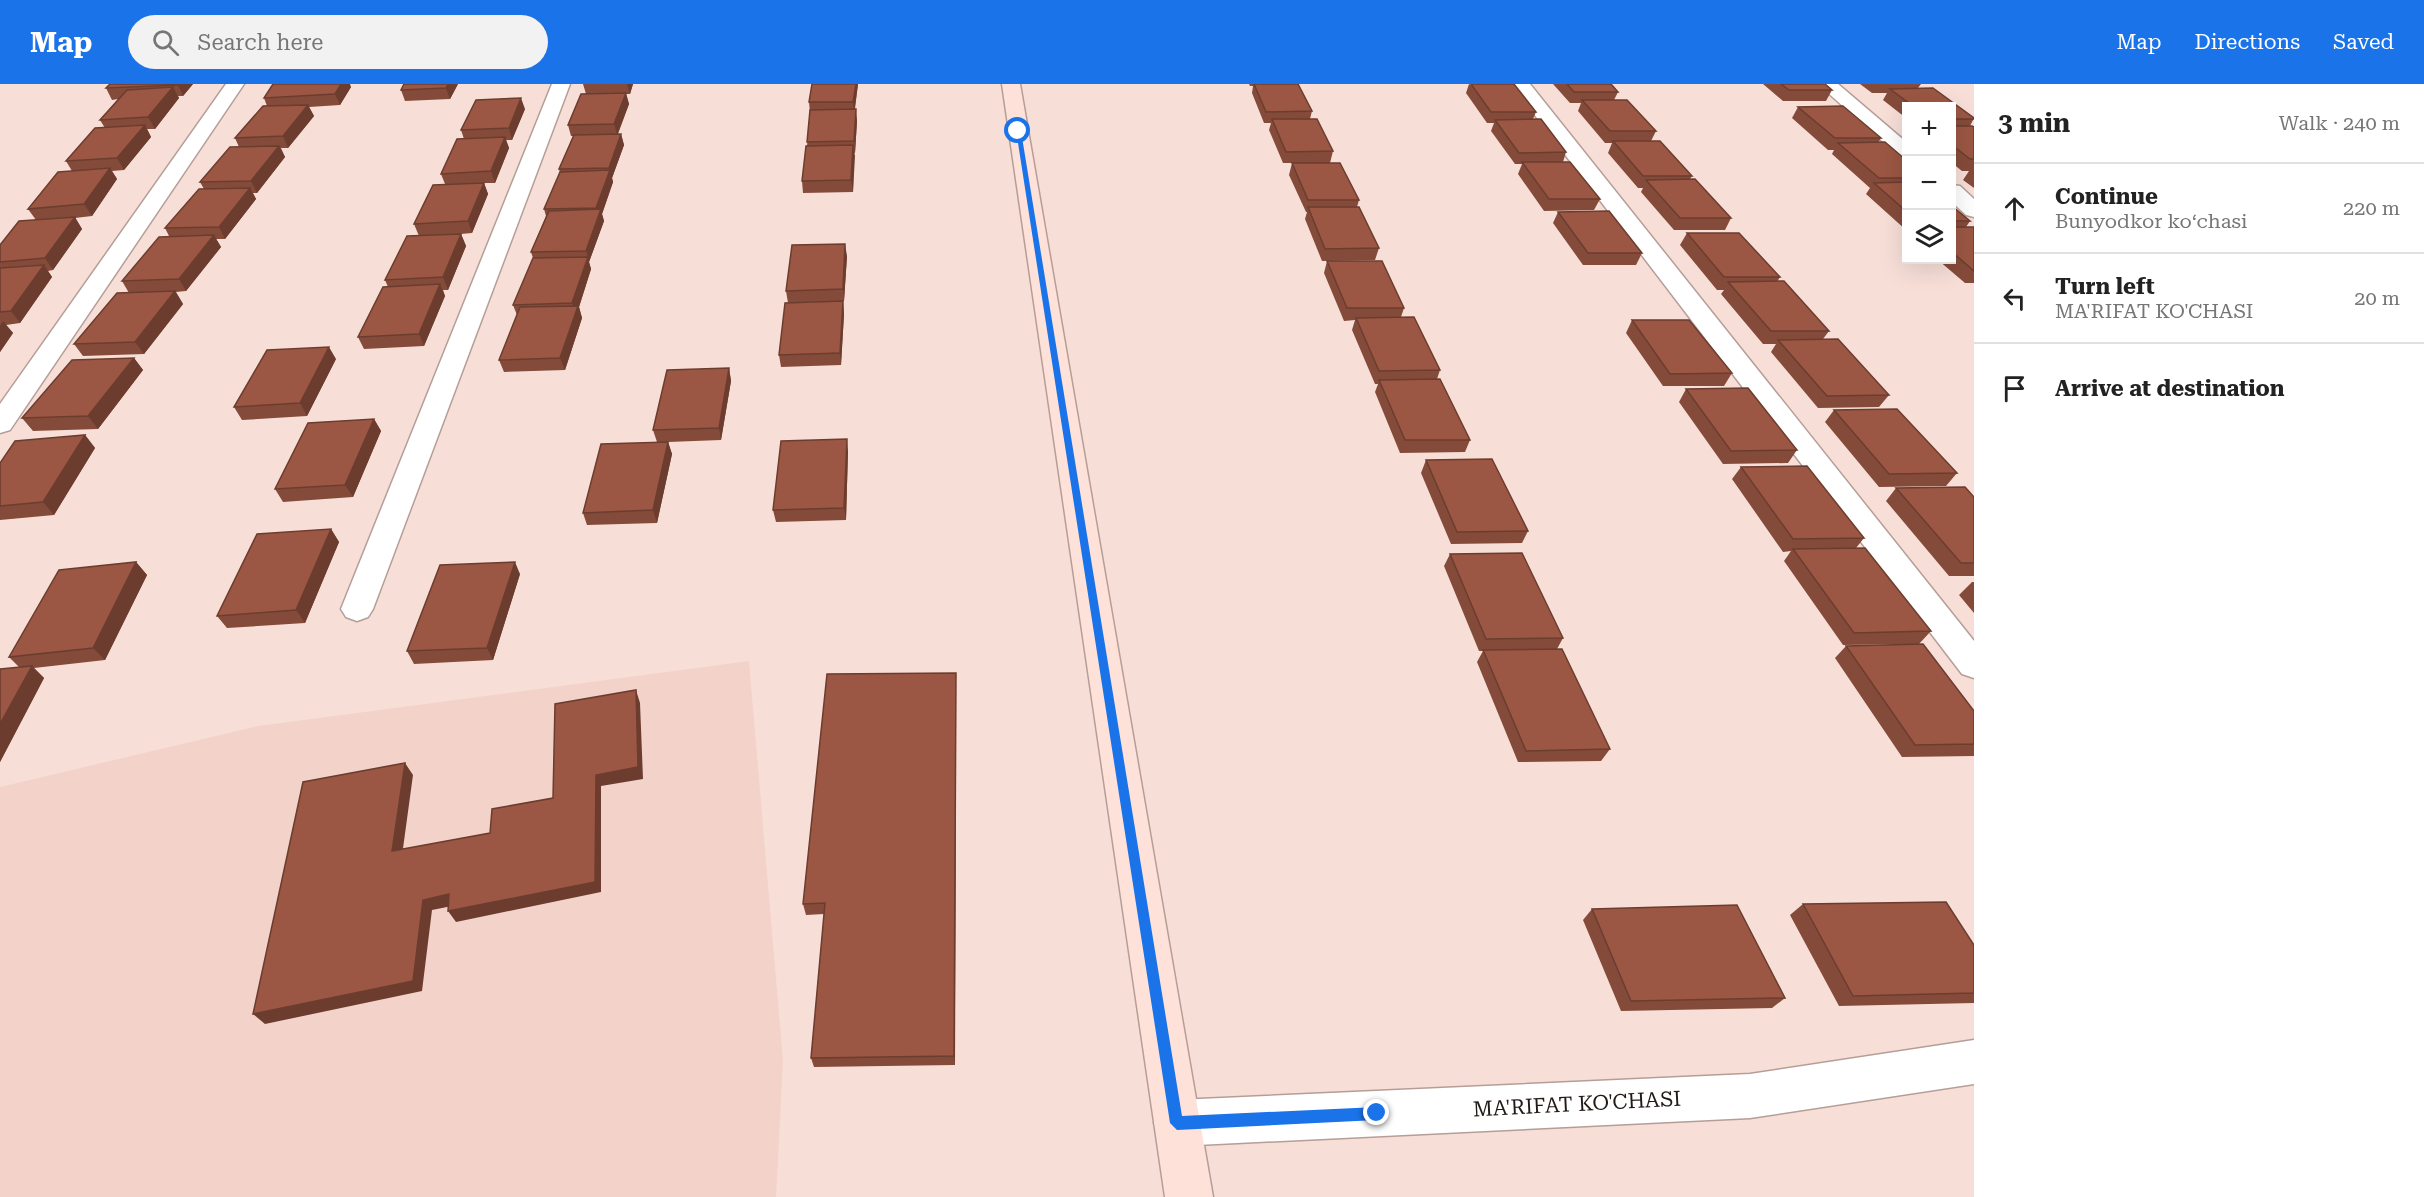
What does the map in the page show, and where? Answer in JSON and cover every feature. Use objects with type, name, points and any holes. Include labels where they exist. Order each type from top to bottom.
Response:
[{"type":"main road","points":[[1011,84],[1189,1197]]},
{"type":"street","points":[[0,424],[235,84]]},
{"type":"street","points":[[357,609],[561,84]]},
{"type":"street","points":[[1520,84],[1974,664]]},
{"type":"street","points":[[1827,84],[1902,149]]},
{"type":"street","points":[[1956,194],[1974,210]]},
{"type":"street","name":"MA'RIFAT KO'CHASI","points":[[1177,1123],[1750,1096],[1974,1062]]},
{"type":"shaded area","points":[[749,661],[783,1061],[776,1197],[0,1197],[0,787],[258,726]]},
{"type":"building","points":[[110,84],[178,84],[178,85],[106,88]]},
{"type":"building","points":[[273,84],[341,84],[335,94],[264,98]]},
{"type":"building","points":[[404,84],[448,84],[446,88],[401,90]]},
{"type":"building","points":[[812,84],[856,84],[853,102],[809,102]]},
{"type":"building","points":[[1254,84],[1298,84],[1312,111],[1266,112]]},
{"type":"building","points":[[1471,84],[1514,84],[1536,112],[1491,112]]},
{"type":"building","points":[[1567,84],[1611,84],[1618,92],[1574,92]]},
{"type":"building","points":[[1781,84],[1825,84],[1832,90],[1789,90]]},
{"type":"building","points":[[173,87],[148,117],[100,120],[127,90]]},
{"type":"building","points":[[1933,88],[1952,102],[1908,102],[1890,89]]},
{"type":"building","points":[[626,93],[614,124],[568,125],[581,94]]},
{"type":"building","points":[[521,98],[509,128],[461,130],[476,100]]},
{"type":"building","points":[[1582,100],[1627,100],[1656,131],[1610,131]]},
{"type":"building","points":[[308,105],[283,136],[235,138],[263,106]]},
{"type":"building","points":[[1956,105],[1974,118],[1956,119]]},
{"type":"building","points":[[1843,106],[1881,138],[1835,138],[1798,107]]},
{"type":"building","points":[[856,109],[854,141],[807,142],[810,110]]},
{"type":"building","points":[[1272,119],[1317,119],[1333,151],[1286,152]]},
{"type":"building","points":[[1541,119],[1566,152],[1519,153],[1495,120]]},
{"type":"building","points":[[145,125],[117,158],[66,161],[95,128]]},
{"type":"building","points":[[1956,126],[1974,127],[1974,159],[1970,159],[1956,148]]},
{"type":"building","points":[[621,134],[609,168],[559,169],[574,135]]},
{"type":"building","points":[[505,137],[491,171],[441,174],[457,139]]},
{"type":"building","points":[[1613,141],[1660,141],[1692,176],[1643,176]]},
{"type":"building","points":[[1885,142],[1902,157],[1902,178],[1879,178],[1838,143]]},
{"type":"building","points":[[853,145],[851,180],[802,181],[806,146]]},
{"type":"building","points":[[279,146],[251,181],[200,182],[230,147]]},
{"type":"building","points":[[1522,162],[1570,162],[1600,199],[1549,199]]},
{"type":"building","points":[[1292,163],[1340,163],[1359,200],[1308,200]]},
{"type":"building","points":[[110,168],[84,204],[28,209],[58,172]]},
{"type":"building","points":[[610,170],[596,208],[544,209],[560,172]]},
{"type":"building","points":[[1695,179],[1731,218],[1680,218],[1646,180]]},
{"type":"building","points":[[1902,182],[1902,208],[1874,183]]},
{"type":"building","points":[[484,183],[468,221],[414,224],[433,185]]},
{"type":"building","points":[[250,188],[219,227],[165,228],[199,189]]},
{"type":"building","points":[[1308,207],[1359,207],[1379,248],[1325,249]]},
{"type":"building","points":[[601,209],[586,251],[531,252],[549,211]]},
{"type":"building","points":[[1956,209],[1970,221],[1956,221]]},
{"type":"building","points":[[1609,211],[1642,253],[1588,253],[1558,212]]},
{"type":"building","points":[[75,217],[45,258],[0,262],[0,245],[19,221]]},
{"type":"building","points":[[1956,227],[1974,227],[1974,271],[1956,255]]},
{"type":"building","points":[[1687,233],[1739,233],[1780,277],[1724,277]]},
{"type":"building","points":[[461,234],[443,277],[385,280],[407,236]]},
{"type":"building","points":[[214,235],[179,279],[122,281],[159,237]]},
{"type":"building","points":[[845,244],[843,289],[786,291],[792,245]]},
{"type":"building","points":[[588,257],[572,303],[513,305],[533,258]]},
{"type":"building","points":[[1327,261],[1382,261],[1404,308],[1347,308]]},
{"type":"building","points":[[44,265],[11,311],[0,312],[0,268]]},
{"type":"building","points":[[1784,281],[1829,331],[1771,331],[1728,282]]},
{"type":"building","points":[[440,284],[419,334],[358,337],[383,287]]},
{"type":"building","points":[[175,291],[135,342],[74,344],[117,293]]},
{"type":"building","points":[[843,301],[840,353],[779,355],[785,303]]},
{"type":"building","points":[[578,306],[560,358],[499,360],[520,307]]},
{"type":"building","points":[[1414,317],[1440,370],[1379,371],[1356,318]]},
{"type":"building","points":[[1632,320],[1689,320],[1732,373],[1670,374]]},
{"type":"building","points":[[1838,339],[1889,395],[1827,396],[1778,340]]},
{"type":"building","points":[[329,347],[300,403],[234,407],[267,350]]},
{"type":"building","points":[[134,358],[88,416],[22,418],[72,360]]},
{"type":"building","points":[[729,368],[719,428],[653,430],[667,370]]},
{"type":"building","points":[[1440,379],[1470,440],[1405,440],[1379,380]]},
{"type":"building","points":[[1748,388],[1797,450],[1731,451],[1686,389]]},
{"type":"building","points":[[1897,409],[1957,473],[1889,474],[1834,410]]},
{"type":"building","points":[[374,419],[345,485],[275,489],[308,423]]},
{"type":"building","points":[[85,435],[43,502],[0,506],[0,463],[15,441]]},
{"type":"building","points":[[847,439],[844,508],[773,510],[781,441]]},
{"type":"building","points":[[668,442],[653,510],[583,513],[601,444]]},
{"type":"building","points":[[1492,459],[1528,531],[1457,532],[1426,460]]},
{"type":"building","points":[[1807,466],[1864,538],[1793,539],[1741,467]]},
{"type":"building","points":[[1965,487],[1974,497],[1974,563],[1961,563],[1896,488]]},
{"type":"building","points":[[331,529],[296,610],[217,616],[257,534]]},
{"type":"building","points":[[1865,548],[1931,631],[1854,633],[1793,549]]},
{"type":"building","points":[[1522,553],[1563,638],[1486,639],[1450,554]]},
{"type":"building","points":[[136,562],[93,648],[9,657],[59,570]]},
{"type":"building","points":[[515,562],[487,648],[407,651],[440,565]]},
{"type":"building","points":[[1923,644],[1974,711],[1974,744],[1915,745],[1846,646]]},
{"type":"building","points":[[1562,649],[1610,749],[1526,751],[1483,650]]},
{"type":"building","points":[[32,666],[0,724],[0,669]]},
{"type":"building","points":[[956,673],[954,1056],[811,1058],[825,903],[803,904],[827,674]]},
{"type":"building","points":[[636,690],[638,767],[596,775],[595,882],[448,911],[449,894],[423,900],[413,981],[253,1014],[303,782],[405,763],[392,851],[490,833],[492,809],[553,798],[555,704]]},
{"type":"building","points":[[1946,902],[1974,945],[1974,993],[1853,996],[1803,904]]},
{"type":"building","points":[[1737,905],[1785,998],[1631,1001],[1592,909]]},
{"type":"route","points":[[1018,131],[1177,1123],[1377,1113]]}]
